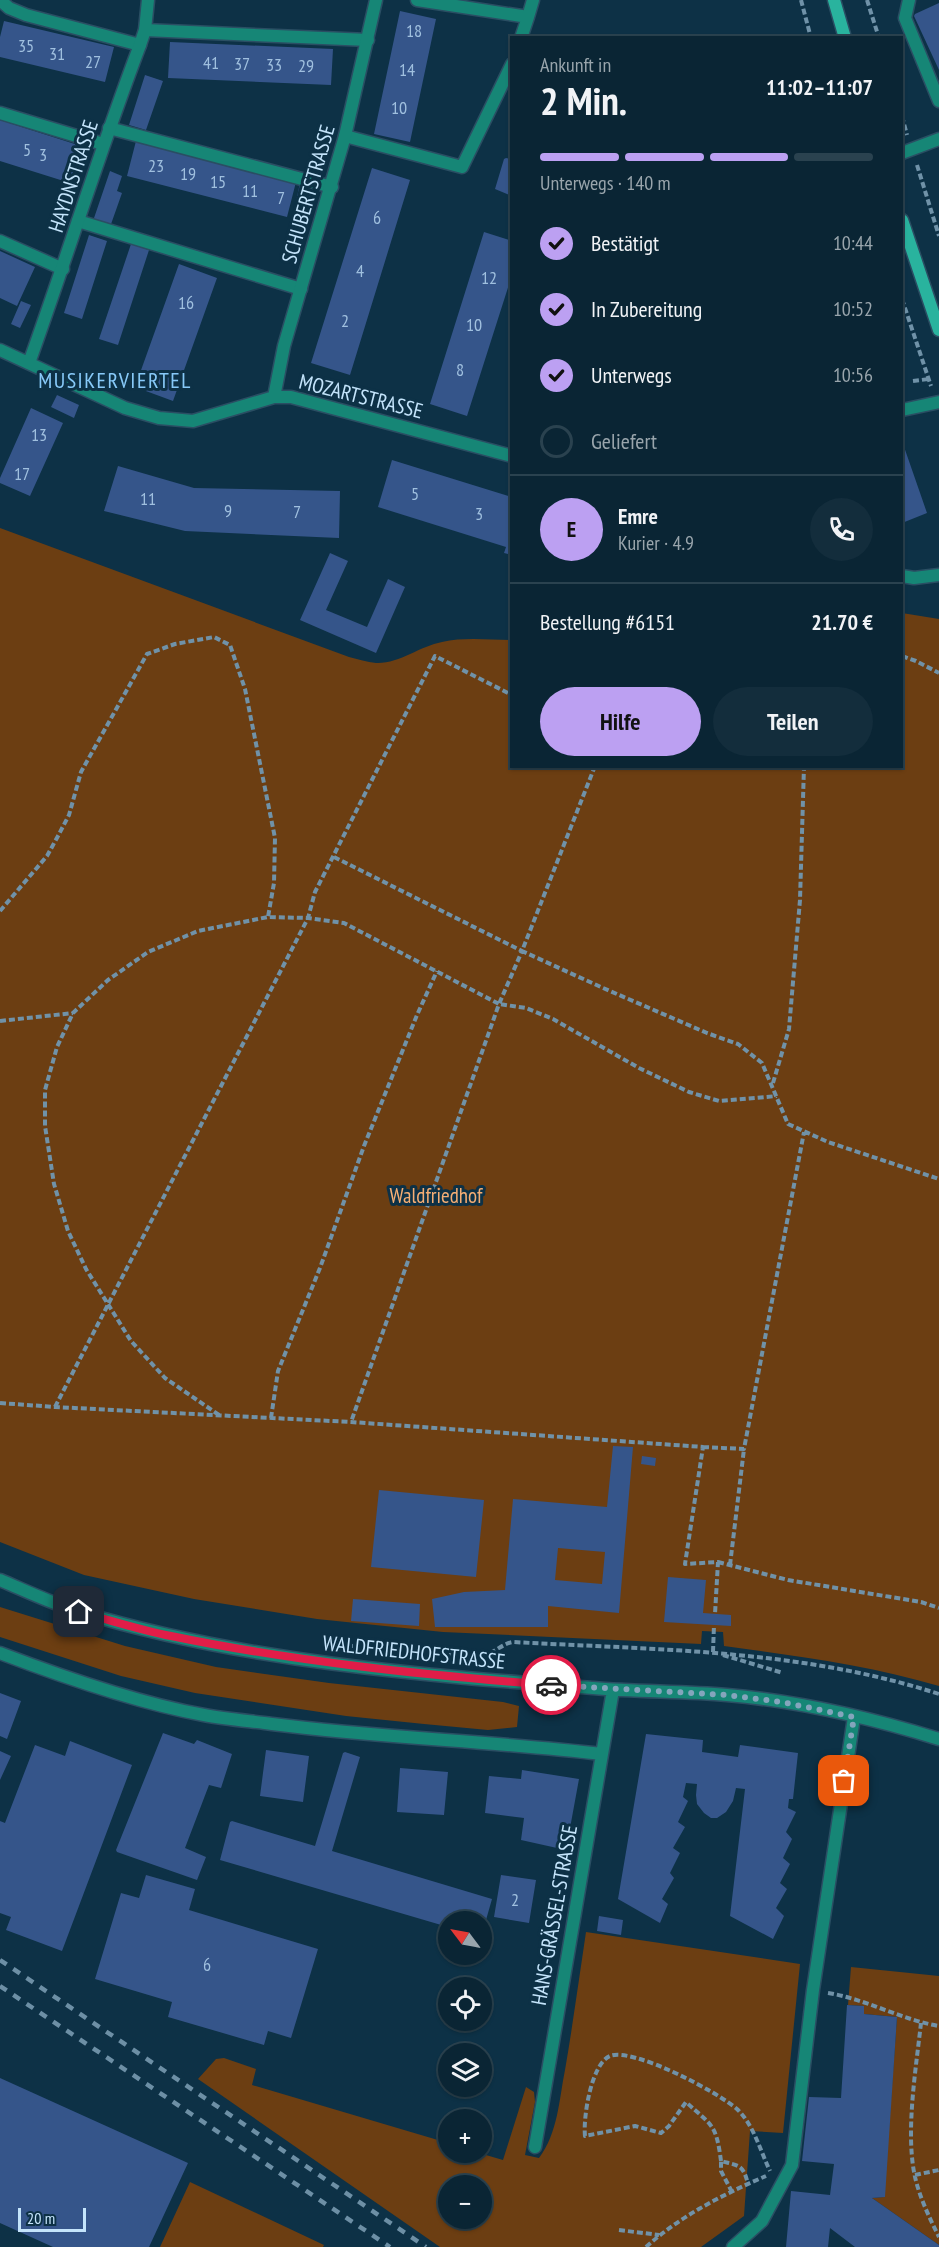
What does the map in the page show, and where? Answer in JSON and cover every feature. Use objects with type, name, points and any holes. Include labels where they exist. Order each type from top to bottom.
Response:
[{"type":"street","points":[[0,0],[9,8],[26,15],[140,45]]},
{"type":"street","name":"HAYDNSTRASSE","points":[[29,363],[63,269],[103,144],[145,30],[148,0]]},
{"type":"street","name":"SCHUBERTSTRASSE","points":[[273,397],[284,346],[332,187],[369,40],[376,0]]},
{"type":"street","points":[[417,0],[528,17]]},
{"type":"street","points":[[522,36],[532,0]]},
{"type":"street","points":[[834,0],[844,36]]},
{"type":"street","points":[[909,0],[905,18],[939,101]]},
{"type":"street","points":[[145,30],[369,40]]},
{"type":"street","points":[[345,136],[462,167],[510,68]]},
{"type":"street","points":[[0,113],[103,144]]},
{"type":"street","points":[[109,128],[332,187]]},
{"type":"street","points":[[906,151],[939,140]]},
{"type":"street","points":[[78,220],[301,289]]},
{"type":"street","points":[[903,223],[938,325]]},
{"type":"street","points":[[0,241],[63,269]]},
{"type":"street","name":"MOZARTSTRASSE","points":[[0,350],[125,408],[159,418],[193,421],[273,397],[291,397],[510,455]]},
{"type":"street","points":[[903,410],[938,402]]},
{"type":"street","points":[[903,576],[914,578],[939,575]]},
{"type":"street","name":"WALDFRIEDHOFSTRASSE","points":[[0,1580],[79,1612],[171,1636],[254,1652],[366,1668],[613,1690],[727,1695],[782,1702],[939,1738]]},
{"type":"street","points":[[0,1653],[48,1671],[204,1715],[344,1733],[602,1754]]},
{"type":"street","name":"HANS-GRÄSSEL-STRASSE","points":[[535,2147],[613,1690]]},
{"type":"street","points":[[733,2247],[762,2221],[792,2165],[813,1990],[854,1717]]},
{"type":"path","points":[[801,0],[810,36]]},
{"type":"path","points":[[867,0],[878,36]]},
{"type":"path","points":[[903,125],[906,151],[939,236]]},
{"type":"path","points":[[903,302],[938,402]]},
{"type":"path","points":[[913,381],[929,379]]},
{"type":"path","points":[[0,910],[46,856],[58,836],[69,815],[81,772],[147,654],[175,644],[214,637],[230,645],[245,689],[275,838],[274,883],[268,917]]},
{"type":"path","points":[[55,1407],[308,918],[315,892],[435,656],[510,694]]},
{"type":"path","points":[[903,656],[939,673]]},
{"type":"path","points":[[351,1422],[499,1004],[594,768]]},
{"type":"path","points":[[772,1084],[789,1029],[800,900],[804,768]]},
{"type":"path","points":[[334,856],[522,951],[603,988],[738,1044],[762,1063],[788,1124],[828,1142],[939,1179]]},
{"type":"path","points":[[219,1415],[165,1378],[131,1341],[108,1307],[68,1231],[54,1184],[45,1126],[45,1090],[57,1047],[74,1013],[108,980],[148,952],[198,931],[268,917],[308,918],[344,924],[499,1004],[526,1008],[553,1019],[639,1068],[689,1092],[719,1101],[777,1096]]},
{"type":"path","points":[[271,1418],[278,1371],[320,1268],[364,1146],[437,971]]},
{"type":"path","points":[[0,1021],[74,1013]]},
{"type":"path","points":[[730,1565],[744,1449],[804,1132]]},
{"type":"path","points":[[0,1403],[351,1422],[744,1449]]},
{"type":"path","points":[[703,1447],[685,1564],[718,1562],[788,1580],[921,1602],[939,1608]]},
{"type":"path","points":[[715,1614],[718,1562]]},
{"type":"path","points":[[712,1652],[714,1625]]},
{"type":"path","points":[[326,1643],[481,1656],[490,1655],[505,1643],[513,1642],[712,1652],[786,1660],[842,1670],[913,1685],[939,1694]]},
{"type":"path","points":[[712,1652],[783,1673]]},
{"type":"path","points":[[813,1990],[836,1994],[921,2023],[939,2026]]},
{"type":"path","points":[[921,2023],[912,2106],[915,2175],[928,2215],[939,2237]]},
{"type":"path","points":[[646,2247],[659,2235],[700,2207],[772,2174],[749,2124],[722,2097],[657,2065],[625,2054],[609,2057],[593,2077],[583,2123],[585,2136],[635,2126],[662,2133],[686,2102],[711,2124],[717,2136],[721,2171],[732,2192]]},
{"type":"path","points":[[720,2161],[739,2165],[745,2171],[748,2184]]},
{"type":"path","points":[[915,2175],[939,2170]]},
{"type":"path","points":[[619,2230],[659,2235]]},
{"type":"green space","name":"Waldfriedhof","points":[[0,528],[349,657],[366,661],[385,663],[393,661],[450,640],[510,640],[510,768],[903,768],[903,613],[939,619],[939,1686],[859,1667],[724,1646],[723,1632],[702,1631],[701,1644],[443,1632],[317,1619],[194,1599],[84,1575],[0,1542]]},
{"type":"green space","points":[[0,1607],[125,1646],[216,1667],[329,1683],[503,1702],[519,1706],[517,1727],[488,1730],[346,1716],[195,1693],[121,1676],[0,1637]]},
{"type":"green space","points":[[586,1932],[800,1964],[783,2133],[750,2131],[744,2216],[701,2247],[440,2247],[198,2079],[216,2059],[224,2058],[256,2069],[252,2085],[438,2140],[438,2163],[492,2163],[492,2157],[503,2160],[526,2087],[534,2092],[535,2102],[525,2155],[539,2158],[550,2138],[557,2116]]},
{"type":"green space","points":[[851,1967],[939,1976],[939,2245],[872,2198],[884,2197],[897,2017],[864,2014],[864,2006],[848,2005]]},
{"type":"green space","points":[[190,2182],[324,2245],[323,2247],[160,2247]]},
{"type":"building","points":[[939,3],[939,70],[914,16]]},
{"type":"building","points":[[400,11],[436,19],[410,142],[374,134]]},
{"type":"building","points":[[4,21],[114,47],[105,82],[0,57],[0,37]]},
{"type":"building","points":[[170,42],[333,49],[331,85],[168,78]]},
{"type":"building","points":[[145,75],[163,81],[146,130],[129,125]]},
{"type":"building","points":[[0,120],[81,146],[70,183],[0,161]]},
{"type":"building","points":[[136,141],[296,182],[287,217],[127,176]]},
{"type":"building","points":[[504,159],[510,159],[510,195],[495,189]]},
{"type":"building","points":[[372,168],[410,180],[350,375],[311,363]]},
{"type":"building","points":[[110,171],[122,176],[117,191],[122,193],[110,227],[93,221]]},
{"type":"building","points":[[300,183],[314,186],[309,205],[296,201]]},
{"type":"building","points":[[484,232],[510,240],[510,281],[467,416],[430,404]]},
{"type":"building","points":[[89,235],[107,241],[82,319],[64,313]]},
{"type":"building","points":[[131,244],[149,250],[118,345],[99,339]]},
{"type":"building","points":[[0,251],[35,267],[17,306],[0,298]]},
{"type":"building","points":[[179,264],[217,278],[173,401],[135,387]]},
{"type":"building","points":[[21,301],[31,305],[20,328],[11,324]]},
{"type":"building","points":[[57,395],[79,405],[74,418],[51,407]]},
{"type":"building","points":[[31,408],[63,423],[30,496],[0,483],[0,478]]},
{"type":"building","points":[[903,444],[927,513],[903,523]]},
{"type":"building","points":[[392,460],[510,496],[510,554],[504,553],[506,547],[378,507]]},
{"type":"building","points":[[118,466],[194,488],[340,491],[339,538],[185,531],[104,511]]},
{"type":"building","points":[[330,553],[348,561],[326,610],[367,627],[388,579],[405,587],[376,653],[300,620]]},
{"type":"building","points":[[613,1446],[633,1447],[619,1613],[548,1606],[548,1627],[435,1627],[432,1599],[464,1592],[505,1590],[513,1499],[607,1507]],"holes":[[[558,1548],[605,1552],[602,1584],[555,1580]]]},
{"type":"building","points":[[642,1456],[656,1458],[655,1466],[641,1464]]},
{"type":"building","points":[[379,1490],[484,1500],[476,1577],[371,1567]]},
{"type":"building","points":[[668,1577],[706,1580],[703,1613],[731,1615],[731,1626],[664,1622]]},
{"type":"building","points":[[353,1599],[420,1604],[419,1626],[351,1621]]},
{"type":"building","points":[[0,1693],[21,1701],[7,1739],[0,1736]]},
{"type":"building","points":[[163,1733],[194,1744],[197,1740],[232,1754],[221,1788],[209,1785],[185,1848],[206,1857],[197,1880],[116,1850]]},
{"type":"building","points":[[646,1734],[703,1740],[702,1752],[738,1757],[740,1745],[798,1753],[793,1799],[789,1799],[788,1808],[796,1812],[786,1832],[792,1839],[783,1858],[790,1864],[780,1883],[787,1889],[776,1908],[784,1916],[773,1939],[730,1916],[745,1789],[736,1788],[733,1801],[726,1812],[717,1818],[711,1818],[697,1804],[697,1784],[686,1783],[683,1797],[688,1801],[678,1822],[685,1827],[673,1848],[680,1853],[670,1873],[674,1878],[662,1899],[668,1904],[660,1923],[618,1899]]},
{"type":"building","points":[[70,1741],[132,1765],[62,1951],[6,1930],[11,1917],[0,1913],[0,1821],[5,1823],[35,1745],[65,1756]]},
{"type":"building","points":[[266,1750],[309,1756],[303,1802],[260,1796]]},
{"type":"building","points":[[0,1751],[11,1756],[0,1780]]},
{"type":"building","points":[[343,1753],[360,1757],[332,1851],[492,1899],[489,1911],[438,1911],[438,1924],[220,1860],[232,1821],[315,1846]]},
{"type":"building","points":[[400,1768],[448,1772],[444,1815],[397,1812]]},
{"type":"building","points":[[522,1770],[579,1779],[566,1850],[521,1840],[524,1818],[485,1813],[489,1776],[521,1779]]},
{"type":"building","points":[[146,1875],[195,1889],[189,1910],[318,1949],[291,2038],[268,2031],[264,2045],[168,2017],[172,2002],[95,1979],[121,1893],[139,1898]]},
{"type":"building","points":[[501,1875],[536,1880],[529,1923],[494,1917]]},
{"type":"building","points":[[599,1916],[623,1920],[621,1935],[597,1931]]},
{"type":"building","points":[[847,2005],[864,2006],[864,2014],[897,2017],[885,2197],[872,2198],[939,2247],[855,2247],[830,2228],[828,2247],[786,2247],[791,2191],[830,2195],[834,2164],[802,2161],[809,2097],[841,2098]]},
{"type":"building","points":[[0,2078],[188,2163],[149,2247],[53,2247],[0,2223]]},
{"type":"railway","points":[[0,1960],[426,2247]]},
{"type":"railway","points":[[0,1986],[390,2247]]},
{"type":"way so far","points":[[551,1685],[727,1695],[782,1702],[854,1717],[844,1781]]},
{"type":"district","name":"MUSIKERVIERTEL","points":[[115,380]]},
{"type":"route","points":[[79,1612],[171,1636],[254,1652],[366,1668],[551,1685]]}]
